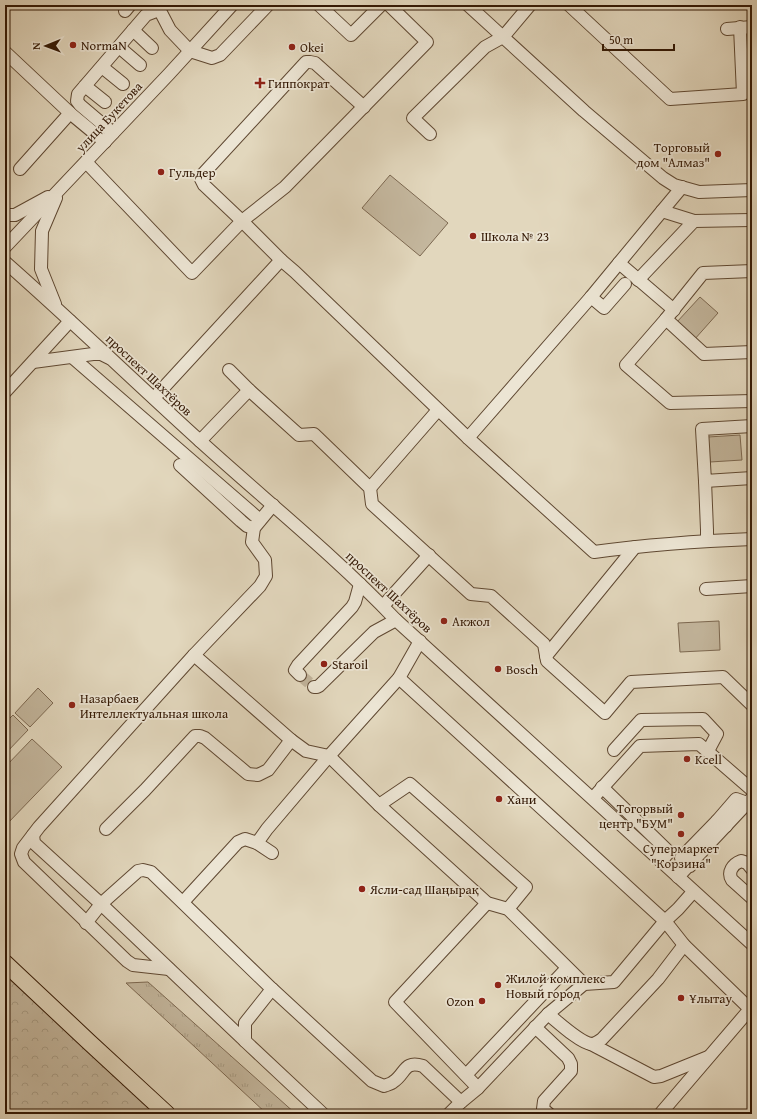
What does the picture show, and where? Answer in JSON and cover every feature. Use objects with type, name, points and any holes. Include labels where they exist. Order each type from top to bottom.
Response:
[{"type":"main road","points":[[5,963],[167,1114]]},
{"type":"street","name":"улица Букетова","points":[[5,247],[109,138],[232,5]]},
{"type":"street","points":[[109,138],[77,102],[78,94],[146,15],[158,7],[170,30],[190,51],[212,58],[220,55],[268,5]]},
{"type":"street","points":[[319,5],[351,35],[381,5]]},
{"type":"street","points":[[86,162],[192,273],[242,221],[285,187],[427,42],[389,5]]},
{"type":"street","points":[[468,5],[584,111],[663,178],[674,185],[700,192],[752,190]]},
{"type":"street","points":[[430,134],[413,118],[485,47],[503,37],[530,5]]},
{"type":"street","points":[[569,5],[670,99],[743,94],[740,28]]},
{"type":"street","points":[[727,29],[752,27]]},
{"type":"street","points":[[133,30],[152,48]]},
{"type":"street","points":[[119,47],[140,65]]},
{"type":"street","points":[[5,52],[70,113],[109,138]]},
{"type":"street","points":[[364,107],[315,63],[306,62],[203,174],[201,179],[204,185],[438,410],[594,552],[706,541],[752,539]]},
{"type":"street","points":[[102,67],[123,84]]},
{"type":"street","points":[[86,86],[105,102]]},
{"type":"street","points":[[20,169],[70,113]]},
{"type":"street","points":[[468,438],[591,297],[682,187]]},
{"type":"street","points":[[5,215],[15,215],[59,190]]},
{"type":"street","points":[[56,307],[41,269],[42,231],[59,190]]},
{"type":"street","points":[[662,212],[694,221],[751,220]]},
{"type":"street","points":[[638,280],[694,221]]},
{"type":"street","points":[[154,398],[281,260]]},
{"type":"street","name":"проспект Шахтёров","points":[[5,262],[56,307],[200,441],[360,584],[396,620],[593,798],[693,892],[752,944]]},
{"type":"street","points":[[619,263],[638,280],[670,314],[704,354],[752,352]]},
{"type":"street","points":[[752,271],[703,273],[626,365],[670,403],[752,401]]},
{"type":"street","points":[[591,297],[604,308],[625,284]]},
{"type":"street","points":[[5,392],[11,378],[33,362],[70,321]]},
{"type":"street","points":[[33,362],[93,354],[101,354],[112,359]]},
{"type":"street","points":[[72,357],[257,524]]},
{"type":"street","points":[[229,370],[299,435],[314,434],[370,488],[372,504],[471,594],[491,596],[544,644],[547,661],[605,713],[631,682],[722,677],[752,705]]},
{"type":"street","points":[[200,441],[249,390]]},
{"type":"street","points":[[370,488],[438,410]]},
{"type":"street","points":[[706,541],[707,519],[702,429],[752,426]]},
{"type":"street","points":[[180,465],[247,526],[257,524]]},
{"type":"street","points":[[705,481],[752,478]]},
{"type":"street","points":[[169,968],[133,965],[127,961],[24,862],[22,854],[23,848],[39,827],[194,655],[260,586],[266,576],[265,560],[252,542],[257,524],[273,505]]},
{"type":"street","points":[[546,656],[635,547]]},
{"type":"street","points":[[383,606],[429,555]]},
{"type":"street","points":[[300,675],[295,670],[298,665],[352,608],[360,584]]},
{"type":"street","points":[[706,590],[752,586]]},
{"type":"street","points":[[314,686],[320,686],[374,632],[396,620]]},
{"type":"street","points":[[257,843],[267,829],[329,756],[399,678],[420,641]]},
{"type":"street","points":[[194,655],[291,740],[306,751],[329,756],[379,805],[487,903],[508,909],[584,984]]},
{"type":"street","points":[[399,678],[665,921],[684,945],[751,1010],[661,1113]]},
{"type":"street","points":[[614,750],[641,720],[702,719],[717,734],[708,751]]},
{"type":"street","points":[[106,829],[145,790],[195,736],[205,738],[248,774],[258,774],[268,770],[291,740]]},
{"type":"street","points":[[593,798],[640,746],[700,744],[752,790]]},
{"type":"street","points":[[379,805],[410,784],[526,887],[508,909]]},
{"type":"street","points":[[602,787],[669,852],[661,861]]},
{"type":"street","points":[[678,877],[690,866],[721,823],[750,801]]},
{"type":"street","points":[[33,835],[34,843],[323,1114]]},
{"type":"street","points":[[183,902],[238,842],[245,839],[257,843],[272,853]]},
{"type":"street","points":[[752,869],[747,863],[741,861],[736,863],[731,869],[730,874],[730,878],[752,898]]},
{"type":"street","points":[[86,922],[100,904],[138,871],[143,870],[151,872],[272,990],[372,1081],[384,1086],[393,1082],[408,1066],[415,1064],[423,1066],[461,1102]]},
{"type":"street","points":[[449,1114],[478,1088],[548,1014],[584,984],[614,982],[665,921],[693,892]]},
{"type":"street","points":[[478,1088],[395,1002],[487,903]]},
{"type":"street","points":[[591,1044],[602,1039],[658,980],[684,945]]},
{"type":"street","points":[[466,1075],[567,968]]},
{"type":"street","points":[[245,1041],[245,1023],[272,990]]},
{"type":"street","points":[[548,1014],[581,1040],[654,1077],[661,1076],[710,1056]]},
{"type":"street","points":[[535,1027],[568,1058],[571,1064],[571,1071],[544,1101],[543,1109],[549,1114]]},
{"type":"green space","points":[[390,175],[448,223],[420,256],[362,208]]},
{"type":"green space","points":[[700,297],[718,313],[694,340],[676,323]]},
{"type":"green space","points":[[740,435],[742,460],[710,462],[708,437]]},
{"type":"green space","points":[[719,621],[720,650],[680,652],[678,623]]},
{"type":"green space","points":[[38,688],[53,703],[30,727],[15,713]]},
{"type":"green space","points":[[13,715],[28,730],[5,754],[5,723]]},
{"type":"green space","points":[[32,739],[62,767],[6,825],[5,767]]},
{"type":"green space","points":[[5,970],[160,1114],[11,1114],[5,1109]]},
{"type":"green space","points":[[148,982],[296,1114],[267,1114],[126,983]]},
{"type":"tunnel","points":[[300,675],[314,687]]},
{"type":"place","name":"NormaN","points":[[73,45]]},
{"type":"place","name":"Okei","points":[[292,47]]},
{"type":"place","name":"Гиппократ","points":[[260,83]]},
{"type":"place","name":"Торговый дом \"Алмаз\"","points":[[718,154]]},
{"type":"place","name":"Гульдер","points":[[161,172]]},
{"type":"place","name":"Школа № 23","points":[[473,236]]},
{"type":"place","name":"Акжол","points":[[444,621]]},
{"type":"place","name":"Staroil","points":[[324,664]]},
{"type":"place","name":"Bosch","points":[[498,669]]},
{"type":"place","name":"Назарбаев Интеллектуальная школа","points":[[72,705]]},
{"type":"place","name":"Kcell","points":[[687,759]]},
{"type":"place","name":"Хани","points":[[499,799]]},
{"type":"place","name":"Тогорвый центр \"БУМ\"","points":[[681,815]]},
{"type":"place","name":"Супермаркет \"Корзина\"","points":[[681,834]]},
{"type":"place","name":"Ясли-сад Шаңырақ","points":[[362,889]]},
{"type":"place","name":"Жилой комплекс Новый город","points":[[498,985]]},
{"type":"place","name":"Ұлытау","points":[[681,998]]},
{"type":"place","name":"Ozon","points":[[482,1001]]}]
